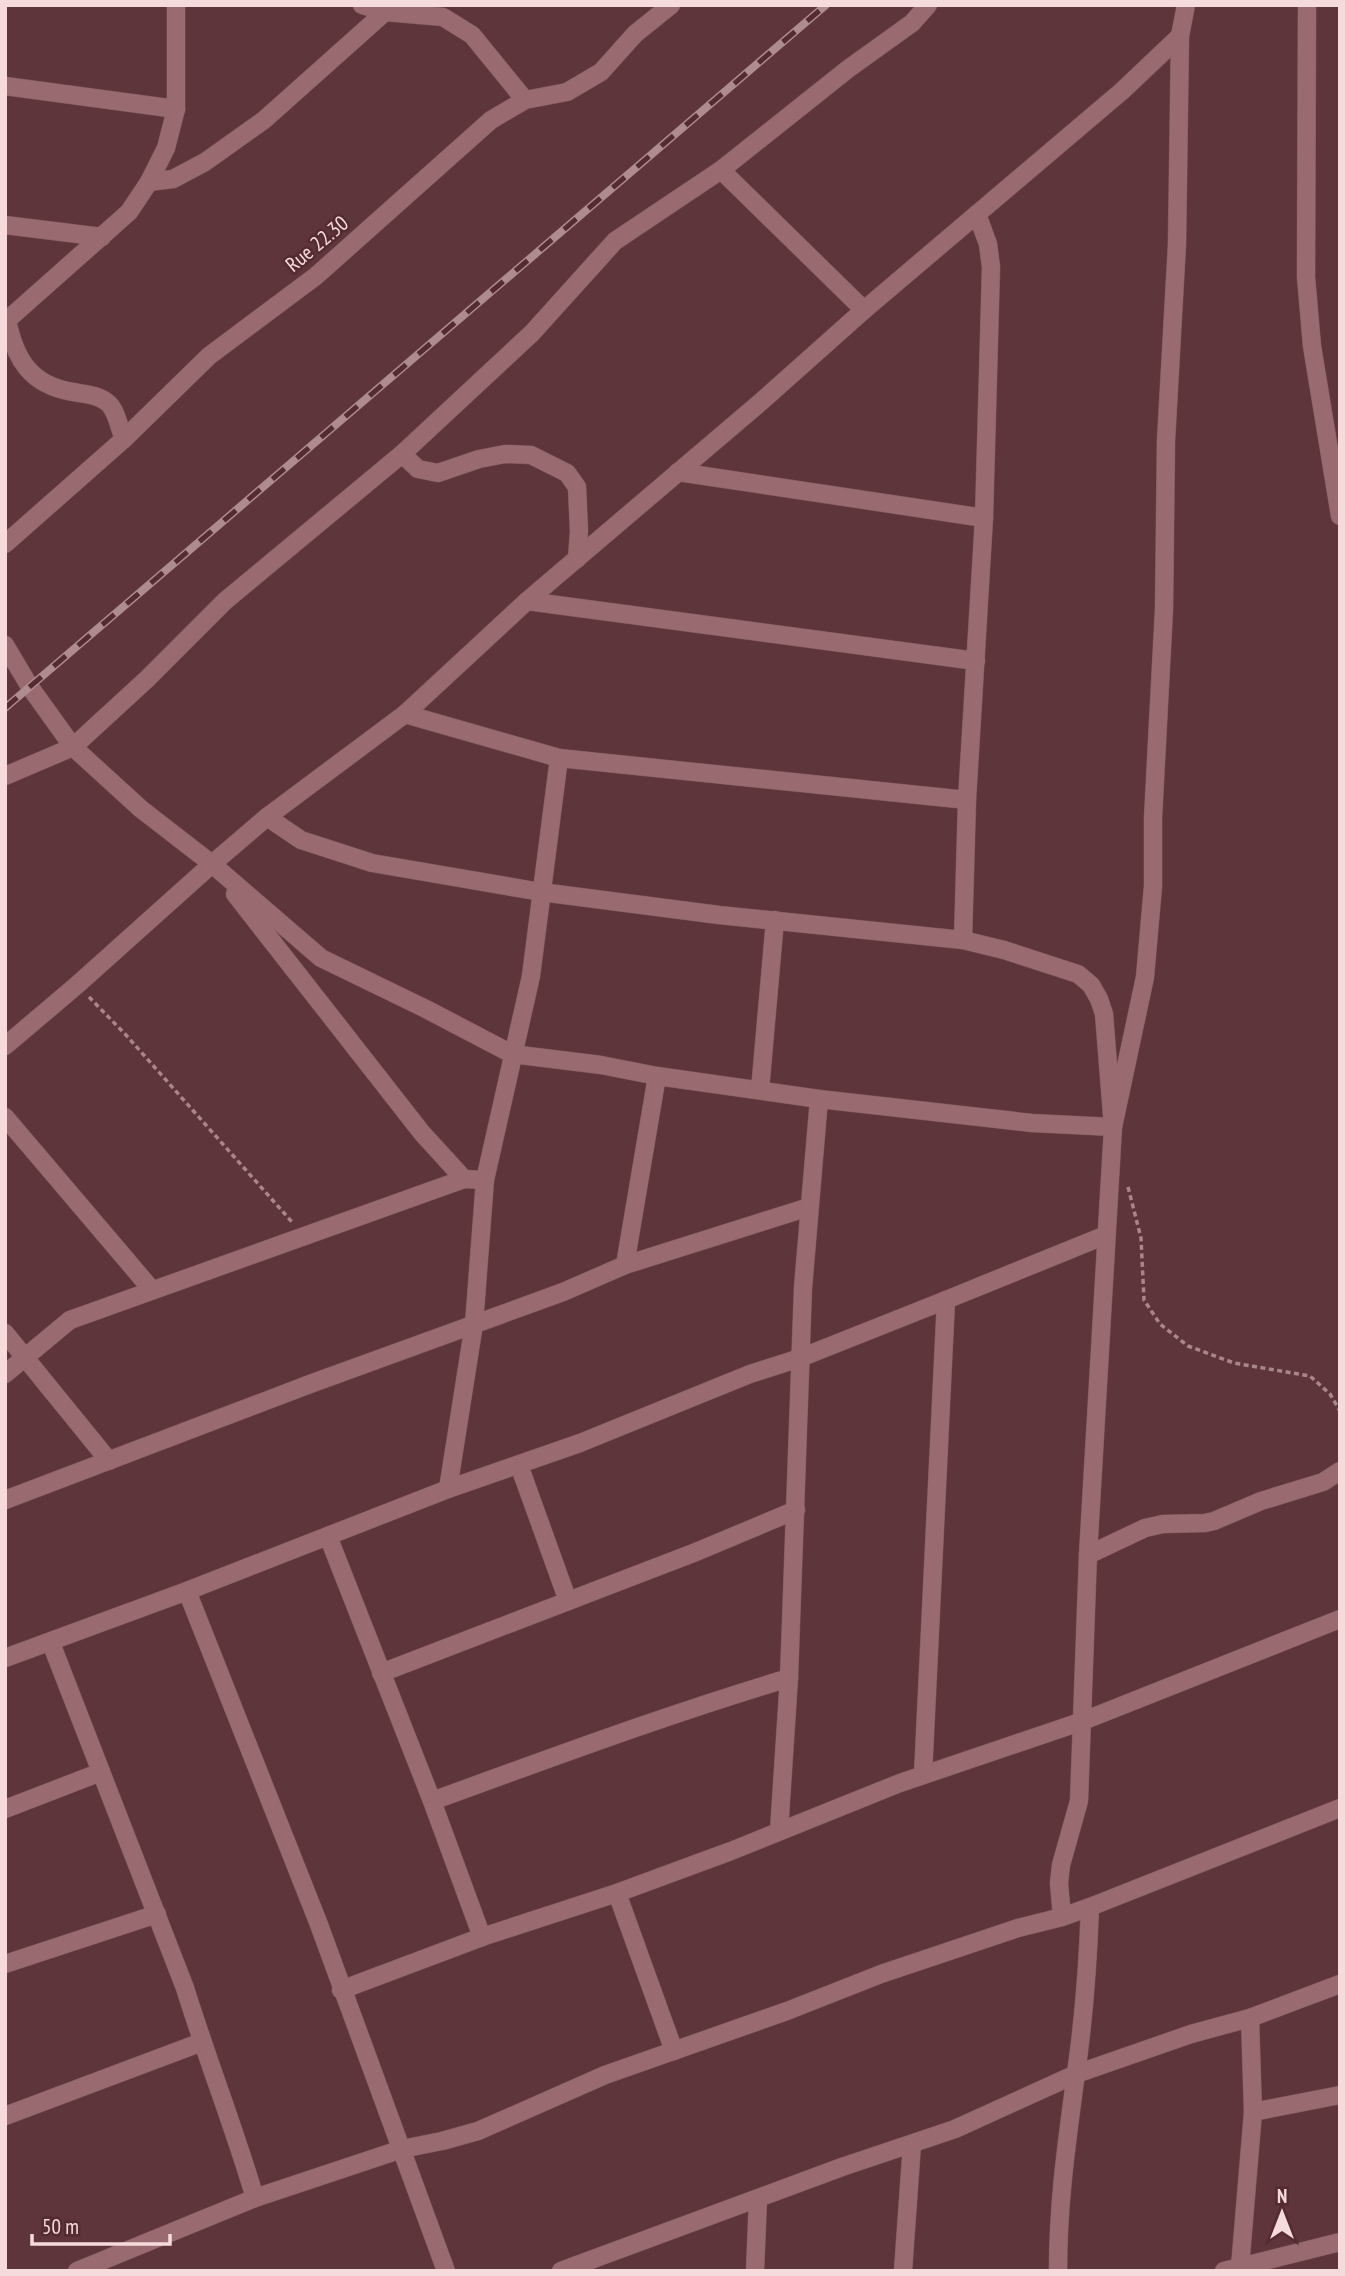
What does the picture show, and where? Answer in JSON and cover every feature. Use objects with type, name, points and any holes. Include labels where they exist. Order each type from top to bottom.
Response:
[{"type":"street","points":[[124,439],[113,409],[106,401],[93,395],[65,391],[39,379],[24,366],[14,350],[6,321],[129,212],[149,182],[166,148],[176,109],[176,5]]},
{"type":"street","points":[[362,5],[443,17],[472,35],[525,100]]},
{"type":"street","name":"Rue 22.30","points":[[5,544],[124,439],[209,356],[316,276],[491,120],[525,100],[567,92],[601,72],[635,34],[671,5]]},
{"type":"street","points":[[5,776],[73,747],[147,679],[225,601],[402,454],[531,333],[615,241],[720,170],[912,23],[928,5]]},
{"type":"street","points":[[1113,1127],[1145,977],[1153,886],[1153,818],[1164,609],[1166,441],[1177,244],[1180,36],[1186,5]]},
{"type":"street","points":[[1307,5],[1306,277],[1312,346],[1340,516]]},
{"type":"street","points":[[149,182],[173,179],[205,162],[264,120],[390,9]]},
{"type":"street","points":[[5,1045],[267,817],[405,714],[527,601],[1122,91],[1180,36]]},
{"type":"street","points":[[5,86],[176,109]]},
{"type":"street","points":[[720,170],[864,310]]},
{"type":"street","points":[[963,940],[984,518],[991,267],[988,244],[977,214]]},
{"type":"street","points":[[5,225],[102,237]]},
{"type":"street","points":[[402,454],[418,469],[438,473],[479,459],[505,454],[531,455],[567,473],[577,487],[577,559]]},
{"type":"street","points":[[678,472],[984,518]]},
{"type":"street","points":[[527,601],[976,661]]},
{"type":"street","points":[[5,645],[30,688],[73,747],[141,809],[212,864],[321,958],[512,1054],[819,1099],[1006,1120],[1113,1127]]},
{"type":"street","points":[[405,714],[559,758],[968,800]]},
{"type":"street","points":[[448,1489],[474,1324],[485,1180],[531,976],[559,758]]},
{"type":"street","points":[[267,817],[301,841],[373,863],[541,892],[963,940],[1078,974],[1091,985],[1104,1014],[1113,1127],[1087,1555],[1079,1801],[1060,1865],[1062,1917]]},
{"type":"street","points":[[212,864],[405,1112],[464,1179]]},
{"type":"street","points":[[760,1090],[775,920]]},
{"type":"street","points":[[625,1265],[657,1076]]},
{"type":"street","points":[[779,1831],[789,1678],[800,1358],[819,1099]]},
{"type":"street","points":[[5,1117],[152,1290]]},
{"type":"street","points":[[5,1374],[70,1320],[464,1179],[485,1180]]},
{"type":"street","points":[[5,1500],[563,1292],[625,1265],[809,1207]]},
{"type":"street","points":[[5,1658],[51,1643],[448,1489],[580,1443],[1106,1235]]},
{"type":"street","points":[[923,1775],[946,1300]]},
{"type":"street","points":[[5,1333],[109,1461]]},
{"type":"street","points":[[519,1465],[568,1601]]},
{"type":"street","points":[[1087,1555],[1145,1528],[1171,1523],[1214,1521],[1261,1501],[1323,1482],[1340,1471]]},
{"type":"street","points":[[382,1673],[696,1552],[796,1510]]},
{"type":"street","points":[[328,1536],[482,1937]]},
{"type":"street","points":[[187,1591],[313,1910],[446,2271]]},
{"type":"street","points":[[341,1990],[482,1937],[617,1893],[923,1775],[1083,1721],[1340,1619]]},
{"type":"street","points":[[51,1643],[185,1988],[256,2198]]},
{"type":"street","points":[[432,1801],[653,1720],[789,1678]]},
{"type":"street","points":[[5,1809],[101,1772]]},
{"type":"street","points":[[77,2271],[256,2198],[402,2150],[478,2131],[563,2092],[674,2050],[787,2011],[881,1974],[1090,1907],[1340,1808]]},
{"type":"street","points":[[617,1893],[674,2050]]},
{"type":"street","points":[[1058,2271],[1063,2164],[1085,1998],[1090,1907]]},
{"type":"street","points":[[5,1964],[157,1914]]},
{"type":"street","points":[[562,2271],[955,2129],[1076,2074],[1191,2034],[1250,2018],[1340,1984]]},
{"type":"street","points":[[1250,2018],[1252,2112],[1232,2269],[1340,2242]]},
{"type":"street","points":[[5,2116],[202,2042]]},
{"type":"street","points":[[1252,2112],[1340,2095]]},
{"type":"street","points":[[903,2271],[912,2144]]},
{"type":"street","points":[[755,2271],[758,2199]]},
{"type":"path","points":[[77,985],[127,1035],[305,1237]]},
{"type":"path","points":[[1125,1177],[1141,1238],[1144,1300],[1160,1324],[1188,1346],[1234,1363],[1310,1376],[1330,1394],[1340,1411]]},
{"type":"railway","points":[[5,708],[826,5]]}]
